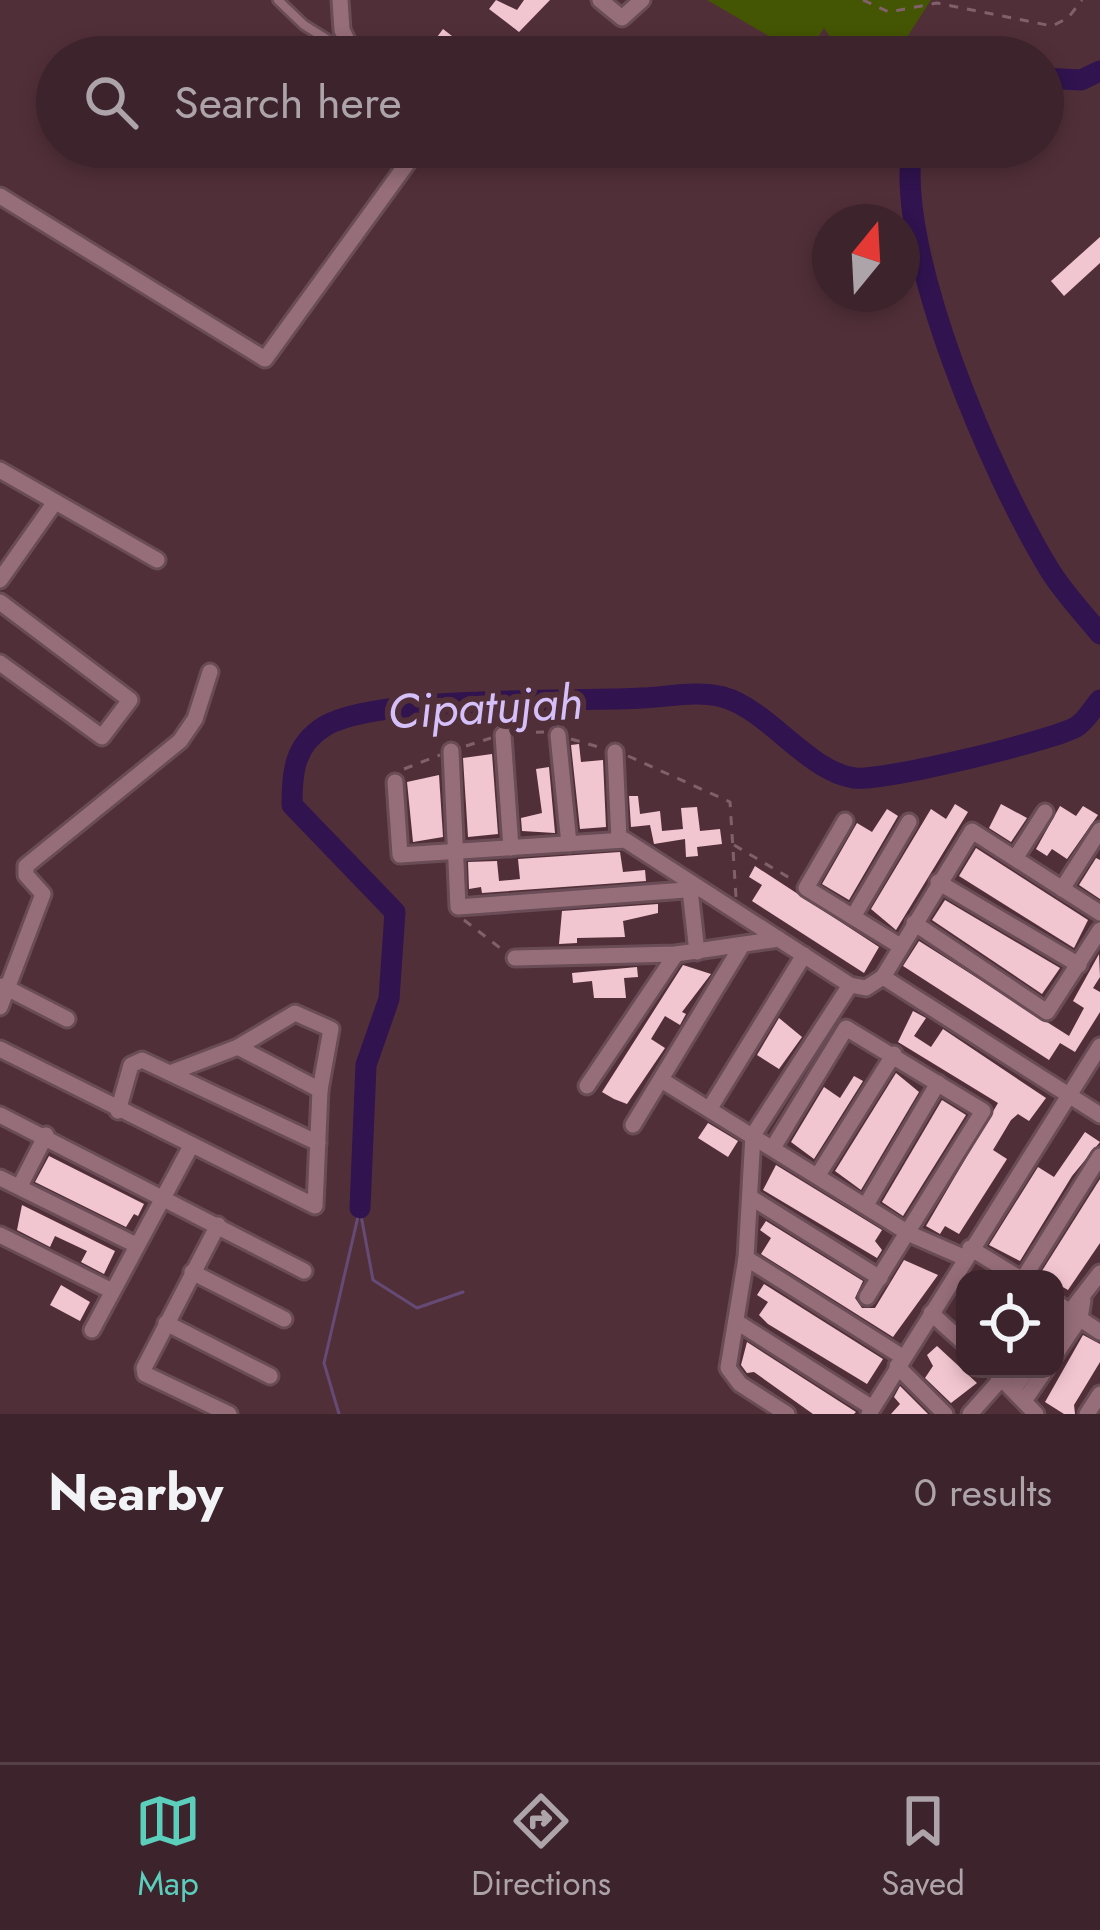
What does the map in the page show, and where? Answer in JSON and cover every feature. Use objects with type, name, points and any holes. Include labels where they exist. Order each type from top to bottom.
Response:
[{"type":"street","points":[[340,0],[348,36]]},
{"type":"street","points":[[600,0],[624,17],[642,0]]},
{"type":"street","points":[[0,196],[266,358],[404,168]]},
{"type":"street","points":[[0,470],[157,560]]},
{"type":"street","points":[[0,580],[55,502]]},
{"type":"street","points":[[0,602],[130,700],[102,737],[0,663]]},
{"type":"street","points":[[0,1007],[44,894],[26,875],[26,866],[185,736],[210,672]]},
{"type":"street","points":[[558,735],[569,844]]},
{"type":"street","points":[[503,736],[511,848]]},
{"type":"street","points":[[451,752],[458,907],[694,889]]},
{"type":"street","points":[[615,752],[620,840]]},
{"type":"street","points":[[395,782],[399,854],[620,840],[850,985],[866,988],[883,976],[972,830],[1100,913]]},
{"type":"street","points":[[1016,857],[1045,812]]},
{"type":"street","points":[[845,821],[806,888],[899,946]]},
{"type":"street","points":[[853,916],[910,822]]},
{"type":"street","points":[[1062,889],[1100,830]]},
{"type":"street","points":[[938,882],[1079,965]]},
{"type":"street","points":[[694,889],[698,952]]},
{"type":"street","points":[[914,923],[1044,1011],[1052,1009],[1100,931]]},
{"type":"street","points":[[515,958],[676,954],[778,939]]},
{"type":"street","points":[[633,1126],[741,947]]},
{"type":"street","points":[[587,1086],[676,954]]},
{"type":"street","points":[[710,1108],[804,955]]},
{"type":"street","points":[[883,976],[1100,1115]]},
{"type":"street","points":[[787,1414],[730,1373],[746,1258],[753,1135],[850,985]]},
{"type":"street","points":[[4,987],[67,1019]]},
{"type":"street","points":[[0,1049],[313,1208],[320,1090],[331,1029],[295,1013],[238,1047],[170,1073]]},
{"type":"street","points":[[774,1146],[844,1029],[895,1054],[984,1116],[868,1297]]},
{"type":"street","points":[[737,1322],[870,1410],[1100,1046]]},
{"type":"street","points":[[238,1047],[320,1090]]},
{"type":"street","points":[[818,1175],[895,1054]]},
{"type":"street","points":[[118,1111],[134,1062],[148,1061],[318,1143]]},
{"type":"street","points":[[663,1081],[910,1234],[1003,1270]]},
{"type":"street","points":[[866,1205],[938,1083]]},
{"type":"street","points":[[0,1115],[304,1271]]},
{"type":"street","points":[[20,1186],[46,1135]]},
{"type":"street","points":[[92,1330],[191,1146]]},
{"type":"street","points":[[1028,1270],[1100,1156]]},
{"type":"street","points":[[0,1178],[136,1245]]},
{"type":"street","points":[[750,1197],[880,1278]]},
{"type":"street","points":[[218,1225],[145,1374],[229,1414]]},
{"type":"street","points":[[0,1235],[112,1292]]},
{"type":"street","points":[[746,1258],[899,1361],[945,1414]]},
{"type":"street","points":[[192,1272],[284,1319]]},
{"type":"street","points":[[1100,1273],[1083,1300],[1068,1311],[1100,1331]]},
{"type":"street","points":[[931,1313],[956,1336]]},
{"type":"street","points":[[166,1323],[270,1376]]},
{"type":"street","points":[[970,1414],[1014,1390]]},
{"type":"street","points":[[1087,1414],[1100,1394]]},
{"type":"lane","points":[[278,0],[322,36]]},
{"type":"path","points":[[863,0],[889,12],[926,2],[1052,26],[1064,22],[1082,0]]},
{"type":"path","points":[[730,802],[736,911]]},
{"type":"path","points":[[733,844],[806,888]]},
{"type":"path","points":[[458,907],[468,924],[515,958]]},
{"type":"green space","points":[[707,0],[931,0],[908,36],[830,36],[824,28],[819,36],[769,36]]},
{"type":"building","points":[[496,0],[517,10],[524,0],[550,0],[519,32],[489,9]]},
{"type":"building","points":[[1100,237],[1100,263],[1064,296],[1051,281]]},
{"type":"building","points":[[579,744],[581,762],[603,760],[606,827],[580,829],[571,745]]},
{"type":"building","points":[[492,754],[498,834],[468,837],[463,758]]},
{"type":"building","points":[[549,767],[555,833],[522,831],[521,818],[542,813],[536,769]]},
{"type":"building","points":[[439,775],[443,837],[413,842],[407,782]]},
{"type":"building","points":[[629,796],[638,796],[640,814],[660,811],[662,831],[683,829],[681,808],[697,807],[700,831],[720,829],[722,844],[697,847],[698,856],[686,857],[685,839],[654,844],[650,825],[631,827]]},
{"type":"building","points":[[955,804],[968,812],[896,930],[871,909],[931,809],[946,819]]},
{"type":"building","points":[[1001,804],[1027,818],[1011,842],[989,828]]},
{"type":"building","points":[[1060,806],[1076,816],[1083,806],[1098,815],[1067,859],[1052,849],[1047,856],[1036,849]]},
{"type":"building","points":[[887,809],[898,816],[849,900],[822,884],[857,823],[872,832]]},
{"type":"building","points":[[976,848],[1088,920],[1074,948],[959,876]]},
{"type":"building","points":[[620,852],[623,872],[645,870],[646,881],[482,893],[481,887],[469,889],[468,862],[497,861],[499,881],[520,879],[518,859]]},
{"type":"building","points":[[1096,858],[1100,860],[1100,899],[1079,885]]},
{"type":"building","points":[[755,866],[879,947],[864,973],[752,901],[762,885],[749,877]]},
{"type":"building","points":[[945,900],[1060,968],[1042,994],[932,920]]},
{"type":"building","points":[[658,904],[658,913],[623,921],[625,937],[577,938],[577,943],[559,944],[562,911]]},
{"type":"building","points":[[919,941],[1069,1036],[1084,1008],[1073,1001],[1099,954],[1100,977],[1093,988],[1100,992],[1100,1012],[1075,1052],[1060,1043],[1049,1060],[903,966]]},
{"type":"building","points":[[683,965],[711,974],[682,1012],[686,1014],[680,1025],[665,1016],[651,1039],[665,1048],[627,1104],[614,1099],[602,1092]]},
{"type":"building","points":[[637,967],[638,977],[624,978],[626,998],[594,998],[592,981],[573,983],[572,973]]},
{"type":"building","points":[[913,1011],[926,1018],[914,1036],[931,1047],[943,1029],[1046,1098],[1029,1121],[1018,1114],[1011,1120],[993,1150],[1007,1159],[959,1234],[945,1226],[940,1234],[926,1226],[998,1103],[898,1042]]},
{"type":"building","points":[[779,1018],[802,1037],[779,1069],[757,1055]]},
{"type":"building","points":[[896,1073],[919,1092],[861,1190],[835,1171]]},
{"type":"building","points":[[854,1076],[863,1081],[814,1159],[791,1142],[824,1087],[840,1098]]},
{"type":"building","points":[[942,1100],[966,1115],[903,1216],[882,1202]]},
{"type":"building","points":[[708,1123],[738,1141],[728,1157],[698,1138]]},
{"type":"building","points":[[1085,1132],[1100,1142],[1072,1176],[1020,1261],[989,1245],[1038,1167],[1054,1177]]},
{"type":"building","points":[[49,1156],[144,1204],[138,1216],[134,1214],[126,1227],[35,1182]]},
{"type":"building","points":[[776,1165],[882,1230],[875,1241],[882,1250],[877,1258],[763,1190]]},
{"type":"building","points":[[1100,1179],[1100,1243],[1068,1290],[1064,1270],[1043,1270]]},
{"type":"building","points":[[22,1205],[115,1251],[104,1274],[81,1262],[87,1251],[55,1236],[50,1247],[17,1230]]},
{"type":"building","points":[[766,1221],[863,1281],[855,1298],[862,1308],[875,1308],[904,1260],[938,1275],[893,1337],[761,1254],[771,1238],[760,1230]]},
{"type":"building","points":[[764,1284],[883,1359],[867,1384],[768,1324],[759,1315],[768,1302],[757,1295]]},
{"type":"building","points":[[61,1285],[90,1302],[80,1321],[50,1305]]},
{"type":"building","points":[[1083,1335],[1100,1344],[1100,1362],[1074,1405],[1075,1414],[1064,1414],[1045,1402],[1059,1378],[1064,1378],[1064,1368]]},
{"type":"building","points":[[747,1342],[856,1412],[813,1414],[754,1372],[747,1373],[741,1365]]},
{"type":"building","points":[[937,1346],[956,1364],[956,1378],[972,1378],[977,1383],[951,1403],[925,1378],[933,1366],[927,1355]]},
{"type":"building","points":[[900,1386],[928,1414],[891,1414],[900,1404],[894,1397]]},
{"type":"waterway","name":"Cipatujah","points":[[1064,79],[1081,80],[1100,71]]},
{"type":"waterway","name":"Cipatujah","points":[[912,168],[918,245],[933,303],[977,423],[1026,529],[1055,578],[1100,634]]},
{"type":"waterway","name":"Cipatujah","points":[[360,1208],[366,1065],[389,999],[395,912],[292,805],[297,760],[307,742],[325,726],[351,716],[430,705],[713,695],[756,714],[837,773],[870,778],[966,759],[1060,733],[1079,725],[1100,700]]},
{"type":"waterway","points":[[339,1414],[324,1363],[360,1208]]},
{"type":"waterway","name":"Cipatujah","points":[[360,1210],[373,1280],[417,1308],[463,1292]]}]
